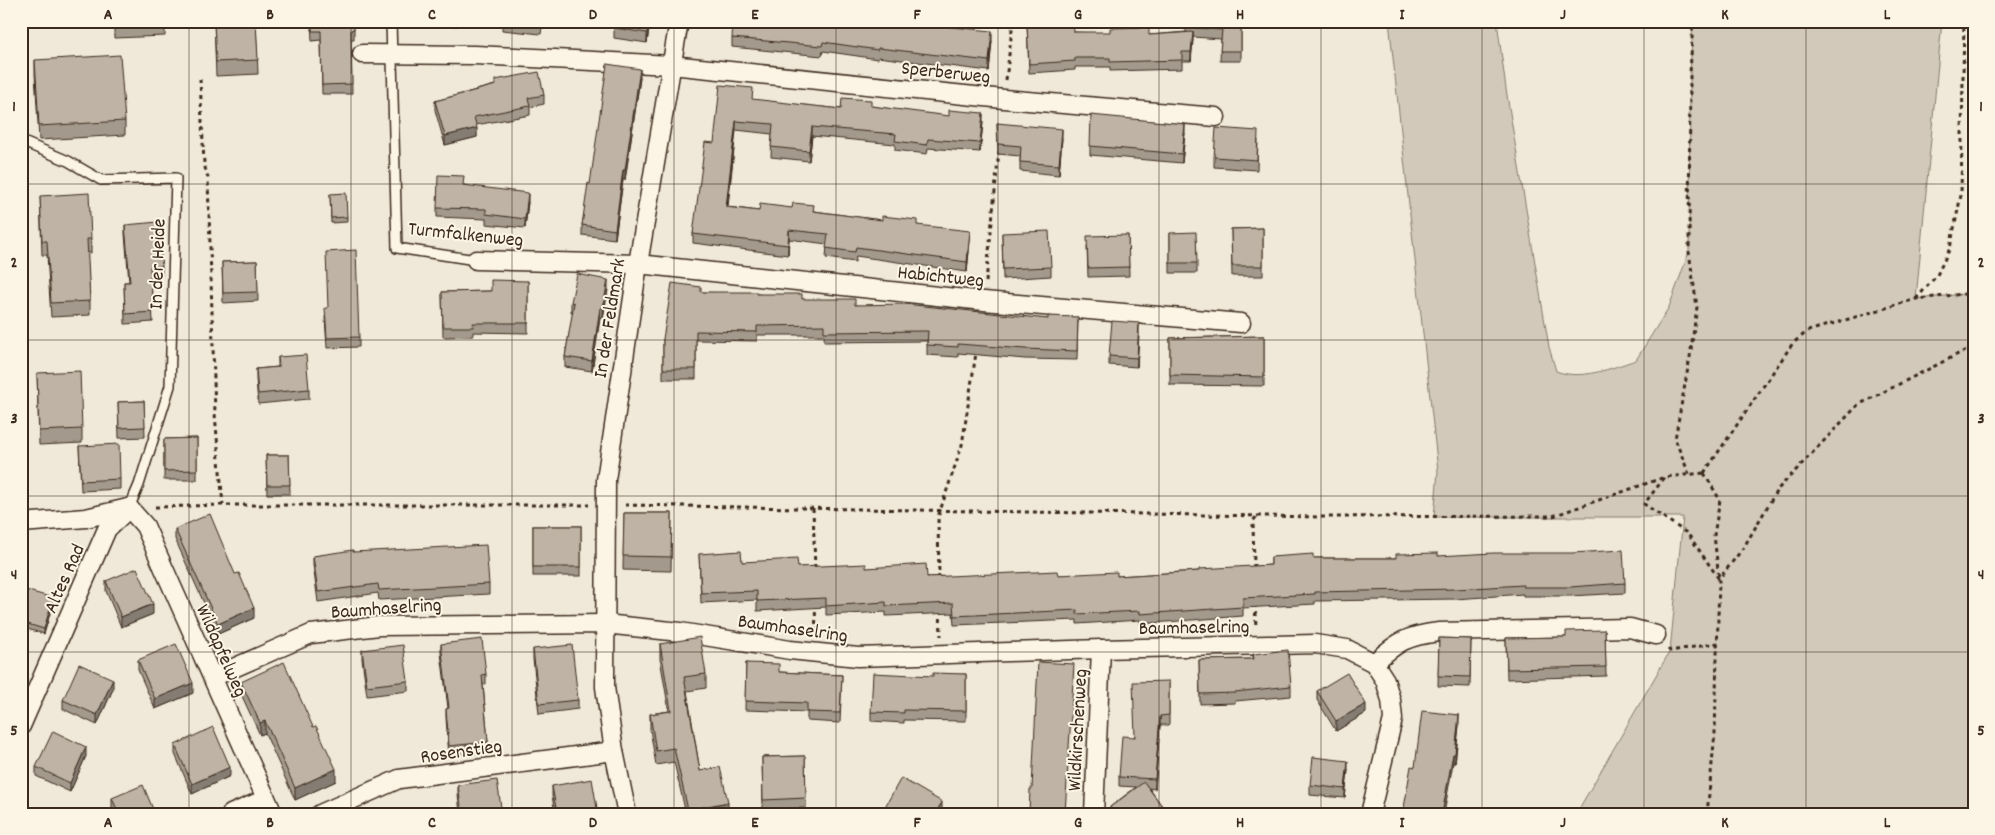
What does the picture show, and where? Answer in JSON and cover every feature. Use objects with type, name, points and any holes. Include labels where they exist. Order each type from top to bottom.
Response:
[{"type":"street","name":"In der Feldmark","points":[[627,814],[614,750],[605,687],[605,505],[609,454],[638,264],[679,21]]},
{"type":"street","name":"Sperberweg","points":[[362,54],[475,55],[671,65],[1004,99],[1216,117]]},
{"type":"street","name":"Turmfalkenweg","points":[[476,260],[638,264]]},
{"type":"street","name":"Habichtweg","points":[[638,264],[984,301],[1240,323]]},
{"type":"street","points":[[21,523],[86,518],[129,508]]},
{"type":"street","name":"Wildapfelweg","points":[[129,508],[144,526],[269,806]]},
{"type":"street","name":"Altes Rad","points":[[21,726],[107,529],[129,508]]},
{"type":"street","name":"Baumhaselring","points":[[213,677],[311,634],[379,626],[604,624],[680,632],[816,654],[858,657],[1315,644],[1347,649],[1374,663]]},
{"type":"street","points":[[1370,814],[1393,719],[1385,680],[1374,663],[1391,648],[1413,636],[1439,632],[1630,628],[1656,635]]},
{"type":"street","name":"Wildkirschenweg","points":[[1094,814],[1101,649]]},
{"type":"street","name":"Rosenstieg","points":[[320,814],[399,779],[614,750]]},
{"type":"street","points":[[231,814],[269,806]]},
{"type":"lane","name":"Turmfalkenweg","points":[[391,21],[397,248],[476,260]]},
{"type":"lane","name":"In der Heide","points":[[21,141],[68,161],[102,180],[176,178],[170,386],[139,485],[129,508]]},
{"type":"path","points":[[1004,99],[1013,21]]},
{"type":"path","points":[[1688,474],[1675,439],[1697,307],[1689,252],[1690,74],[1693,21]]},
{"type":"path","points":[[1916,299],[1937,274],[1950,248],[1961,195],[1964,21]]},
{"type":"path","points":[[200,79],[204,164],[208,178],[215,414],[224,505]]},
{"type":"path","points":[[984,301],[999,147]]},
{"type":"path","points":[[1704,473],[1792,343],[1808,331],[1916,299],[1974,293]]},
{"type":"path","points":[[940,586],[939,510],[962,445],[977,346]]},
{"type":"path","points":[[1719,579],[1744,547],[1777,490],[1858,404],[1974,346]]},
{"type":"path","points":[[129,508],[224,505],[605,505],[1321,517],[1553,516],[1665,477],[1704,473]]},
{"type":"path","points":[[1704,473],[1720,500],[1714,535],[1719,579],[1715,733],[1707,814]]},
{"type":"path","points":[[1665,477],[1644,504],[1688,534],[1719,579]]},
{"type":"path","points":[[813,508],[815,578]]},
{"type":"path","points":[[1254,569],[1253,521],[1258,515]]},
{"type":"path","points":[[815,597],[816,654]]},
{"type":"path","points":[[1255,598],[1256,646]]},
{"type":"path","points":[[940,605],[942,654]]},
{"type":"path","points":[[1656,635],[1670,651],[1718,643]]},
{"type":"shaded area","points":[[1389,21],[1497,21],[1506,89],[1549,347],[1556,371],[1576,375],[1607,370],[1636,360],[1669,307],[1689,252],[1690,74],[1693,21],[1942,21],[1916,299],[1974,293],[1974,814],[1576,814],[1670,651],[1683,517],[1434,517],[1438,471]]},
{"type":"building","points":[[114,21],[165,21],[165,22],[114,24]]},
{"type":"building","points":[[214,21],[256,21],[258,60],[216,62]]},
{"type":"building","points":[[312,21],[354,21],[354,29],[351,30],[352,84],[322,85],[321,31],[312,31]]},
{"type":"building","points":[[502,21],[542,21],[541,25]]},
{"type":"building","points":[[615,21],[649,21],[647,33],[614,28]]},
{"type":"building","points":[[733,21],[861,21],[908,27],[909,21],[925,21],[942,23],[942,26],[992,31],[989,61],[878,48],[878,50],[823,42],[822,46],[732,38]]},
{"type":"building","points":[[1186,21],[1241,21],[1241,51],[1220,51],[1222,30],[1186,27]]},
{"type":"building","points":[[1073,22],[1074,32],[1110,32],[1110,28],[1149,27],[1149,35],[1193,32],[1191,52],[1182,52],[1182,60],[1110,62],[1110,58],[1075,58],[1075,61],[1029,64],[1027,24]]},
{"type":"building","points":[[120,55],[125,121],[39,126],[35,60]]},
{"type":"building","points":[[607,64],[640,69],[615,230],[582,225],[588,183],[590,184]]},
{"type":"building","points":[[539,72],[544,95],[528,98],[530,106],[474,117],[477,128],[445,136],[435,101],[496,85],[495,80]]},
{"type":"building","points":[[720,85],[753,88],[752,99],[841,109],[842,98],[871,100],[871,106],[949,116],[949,110],[983,113],[980,143],[928,139],[927,145],[895,141],[896,134],[812,127],[809,151],[771,147],[773,124],[736,121],[726,207],[759,211],[760,204],[792,208],[793,203],[814,205],[813,211],[882,220],[882,216],[917,220],[917,225],[970,231],[967,262],[856,247],[855,252],[826,248],[828,234],[789,230],[788,245],[693,234],[705,142],[714,143]]},
{"type":"building","points":[[1091,115],[1185,124],[1182,154],[1090,146]]},
{"type":"building","points":[[997,123],[1062,129],[1059,165],[1020,162],[1021,146],[998,144]]},
{"type":"building","points":[[1216,128],[1258,131],[1257,160],[1214,157]]},
{"type":"building","points":[[438,175],[464,176],[463,185],[528,193],[525,219],[486,214],[486,209],[437,208]]},
{"type":"building","points":[[89,193],[91,239],[87,239],[90,301],[51,303],[47,241],[42,241],[40,196]]},
{"type":"building","points":[[346,193],[347,217],[331,218],[330,194]]},
{"type":"building","points":[[158,222],[162,266],[150,267],[153,312],[125,314],[124,282],[130,282],[125,225]]},
{"type":"building","points":[[1263,228],[1263,266],[1232,266],[1231,229]]},
{"type":"building","points":[[1049,231],[1051,267],[1003,269],[1002,233]]},
{"type":"building","points":[[1196,232],[1197,263],[1170,263],[1170,233]]},
{"type":"building","points":[[1128,235],[1129,267],[1088,268],[1087,236]]},
{"type":"building","points":[[356,250],[359,337],[327,338],[325,308],[328,308],[326,252]]},
{"type":"building","points":[[257,261],[258,292],[223,293],[222,262]]},
{"type":"building","points":[[577,274],[608,280],[603,308],[600,308],[592,361],[565,357],[574,303],[571,302]]},
{"type":"building","points":[[491,280],[528,281],[528,323],[473,323],[473,327],[443,327],[442,292],[491,291]]},
{"type":"building","points":[[672,283],[701,287],[701,292],[802,294],[802,299],[855,299],[855,305],[905,304],[1048,319],[1048,316],[1078,317],[1077,351],[958,344],[958,347],[927,345],[928,331],[824,332],[824,325],[757,326],[757,332],[696,331],[696,369],[663,369],[663,339]]},
{"type":"building","points":[[1112,321],[1139,323],[1137,358],[1109,356]]},
{"type":"building","points":[[1264,336],[1264,377],[1170,375],[1170,338]]},
{"type":"building","points":[[306,355],[309,389],[258,394],[256,369],[279,367],[278,357]]},
{"type":"building","points":[[80,371],[82,429],[39,431],[37,373]]},
{"type":"building","points":[[144,401],[145,427],[119,428],[118,402]]},
{"type":"building","points":[[197,438],[197,470],[164,471],[164,439]]},
{"type":"building","points":[[119,444],[120,479],[81,481],[79,446]]},
{"type":"building","points":[[266,455],[289,455],[290,485],[267,485]]},
{"type":"building","points":[[624,513],[672,513],[671,557],[623,556]]},
{"type":"building","points":[[210,514],[235,574],[239,573],[254,608],[218,624],[175,529]]},
{"type":"building","points":[[533,526],[581,526],[581,567],[533,567]]},
{"type":"building","points":[[486,545],[489,584],[379,590],[378,584],[318,592],[313,556],[353,550],[353,552]]},
{"type":"building","points":[[1623,550],[1625,583],[1570,587],[1523,587],[1523,585],[1456,589],[1315,592],[1315,594],[1243,598],[1243,607],[1140,614],[1140,611],[1077,614],[1077,610],[954,616],[953,603],[886,606],[886,602],[826,606],[826,598],[757,601],[757,591],[701,593],[699,554],[741,551],[742,562],[797,559],[798,567],[866,564],[866,568],[926,564],[927,577],[1057,571],[1058,575],[1117,572],[1117,576],[1271,565],[1271,557],[1313,554],[1313,558],[1396,558],[1396,554],[1438,553],[1438,556]]},
{"type":"building","points":[[137,568],[153,604],[121,617],[106,581]]},
{"type":"building","points":[[25,590],[53,598],[44,629],[21,622],[21,602]]},
{"type":"building","points":[[1605,630],[1606,667],[1507,669],[1506,638],[1566,637],[1566,631]]},
{"type":"building","points":[[700,637],[706,674],[684,677],[700,771],[720,767],[728,802],[688,810],[674,748],[656,751],[650,714],[671,711],[660,644]]},
{"type":"building","points":[[1439,638],[1471,639],[1470,677],[1438,676]]},
{"type":"building","points":[[482,639],[486,674],[482,675],[488,742],[449,746],[446,709],[449,708],[441,644]]},
{"type":"building","points":[[176,644],[193,683],[155,699],[138,660]]},
{"type":"building","points":[[403,645],[408,681],[367,686],[362,650]]},
{"type":"building","points":[[572,645],[578,700],[539,704],[533,649]]},
{"type":"building","points":[[1288,650],[1291,686],[1235,693],[1200,694],[1199,660],[1254,659],[1253,654]]},
{"type":"building","points":[[284,662],[313,727],[316,726],[336,769],[295,788],[265,721],[260,723],[241,682]]},
{"type":"building","points":[[1038,662],[1074,664],[1065,814],[1029,814],[1030,789],[1032,789]]},
{"type":"building","points":[[746,663],[779,664],[779,672],[842,675],[840,713],[807,712],[807,703],[745,701]]},
{"type":"building","points":[[79,664],[113,679],[97,715],[63,700]]},
{"type":"building","points":[[873,673],[933,676],[933,673],[966,674],[966,711],[904,710],[904,713],[871,712]]},
{"type":"building","points":[[1347,673],[1366,704],[1336,721],[1317,691]]},
{"type":"building","points":[[1169,681],[1169,715],[1160,716],[1155,779],[1119,777],[1122,736],[1135,737],[1133,682]]},
{"type":"building","points":[[1422,711],[1459,715],[1455,754],[1453,754],[1442,814],[1403,814],[1411,766],[1415,767]]},
{"type":"building","points":[[213,727],[230,767],[192,784],[175,745]]},
{"type":"building","points":[[53,731],[86,747],[70,783],[36,767]]},
{"type":"building","points":[[805,756],[806,798],[763,800],[762,757]]},
{"type":"building","points":[[1313,757],[1348,761],[1345,789],[1310,785]]},
{"type":"building","points":[[901,778],[942,802],[935,814],[881,814]]},
{"type":"building","points":[[592,779],[598,814],[557,814],[552,786]]},
{"type":"building","points":[[497,780],[502,814],[462,814],[458,785]]},
{"type":"building","points":[[1144,782],[1168,814],[1115,814],[1110,807]]},
{"type":"building","points":[[143,785],[155,814],[119,814],[112,798]]},
{"type":"building","points":[[354,810],[356,814],[345,814]]}]
